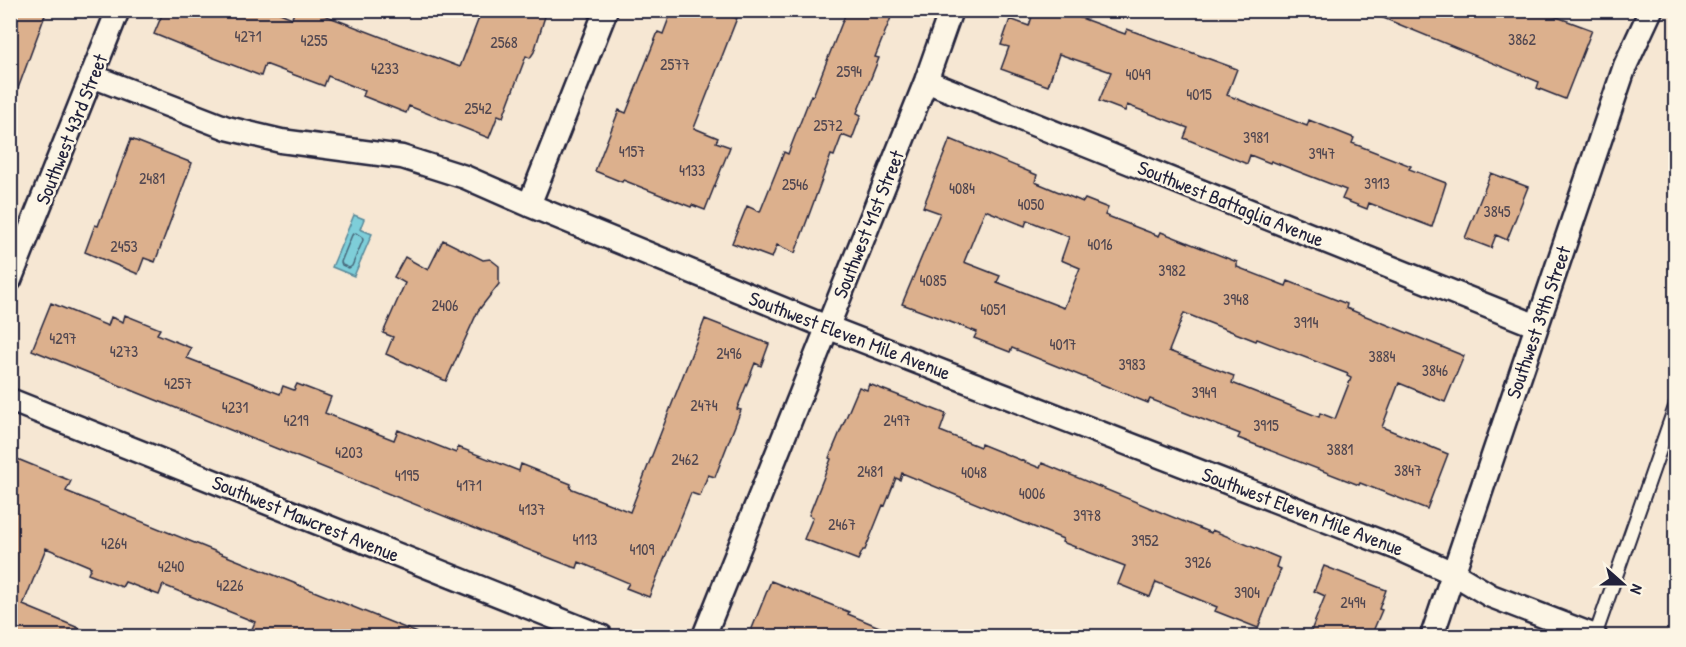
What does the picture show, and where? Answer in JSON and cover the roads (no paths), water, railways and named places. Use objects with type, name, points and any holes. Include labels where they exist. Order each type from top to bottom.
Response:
[{"type":"street","name":"Southwest 43rd Street","points":[[10,280],[118,10]]},
{"type":"street","points":[[529,205],[606,10]]},
{"type":"street","name":"Southwest 41st Street","points":[[704,636],[926,81],[951,10]]},
{"type":"street","name":"Southwest 39th Street","points":[[1432,636],[1625,66],[1651,10]]},
{"type":"street","name":"Southwest Eleven Mile Avenue","points":[[92,76],[227,128],[281,141],[402,157],[465,177],[827,327],[1402,550],[1453,573],[1491,596],[1595,636]]},
{"type":"street","name":"Southwest Battaglia Avenue","points":[[926,81],[1537,326]]},
{"type":"street","name":"Southwest Mawcrest Avenue","points":[[10,400],[601,636]]},
{"type":"lane","points":[[1595,636],[1676,404]]},
{"type":"water","points":[[354,215],[364,219],[360,229],[372,234],[354,276],[332,267]]}]
